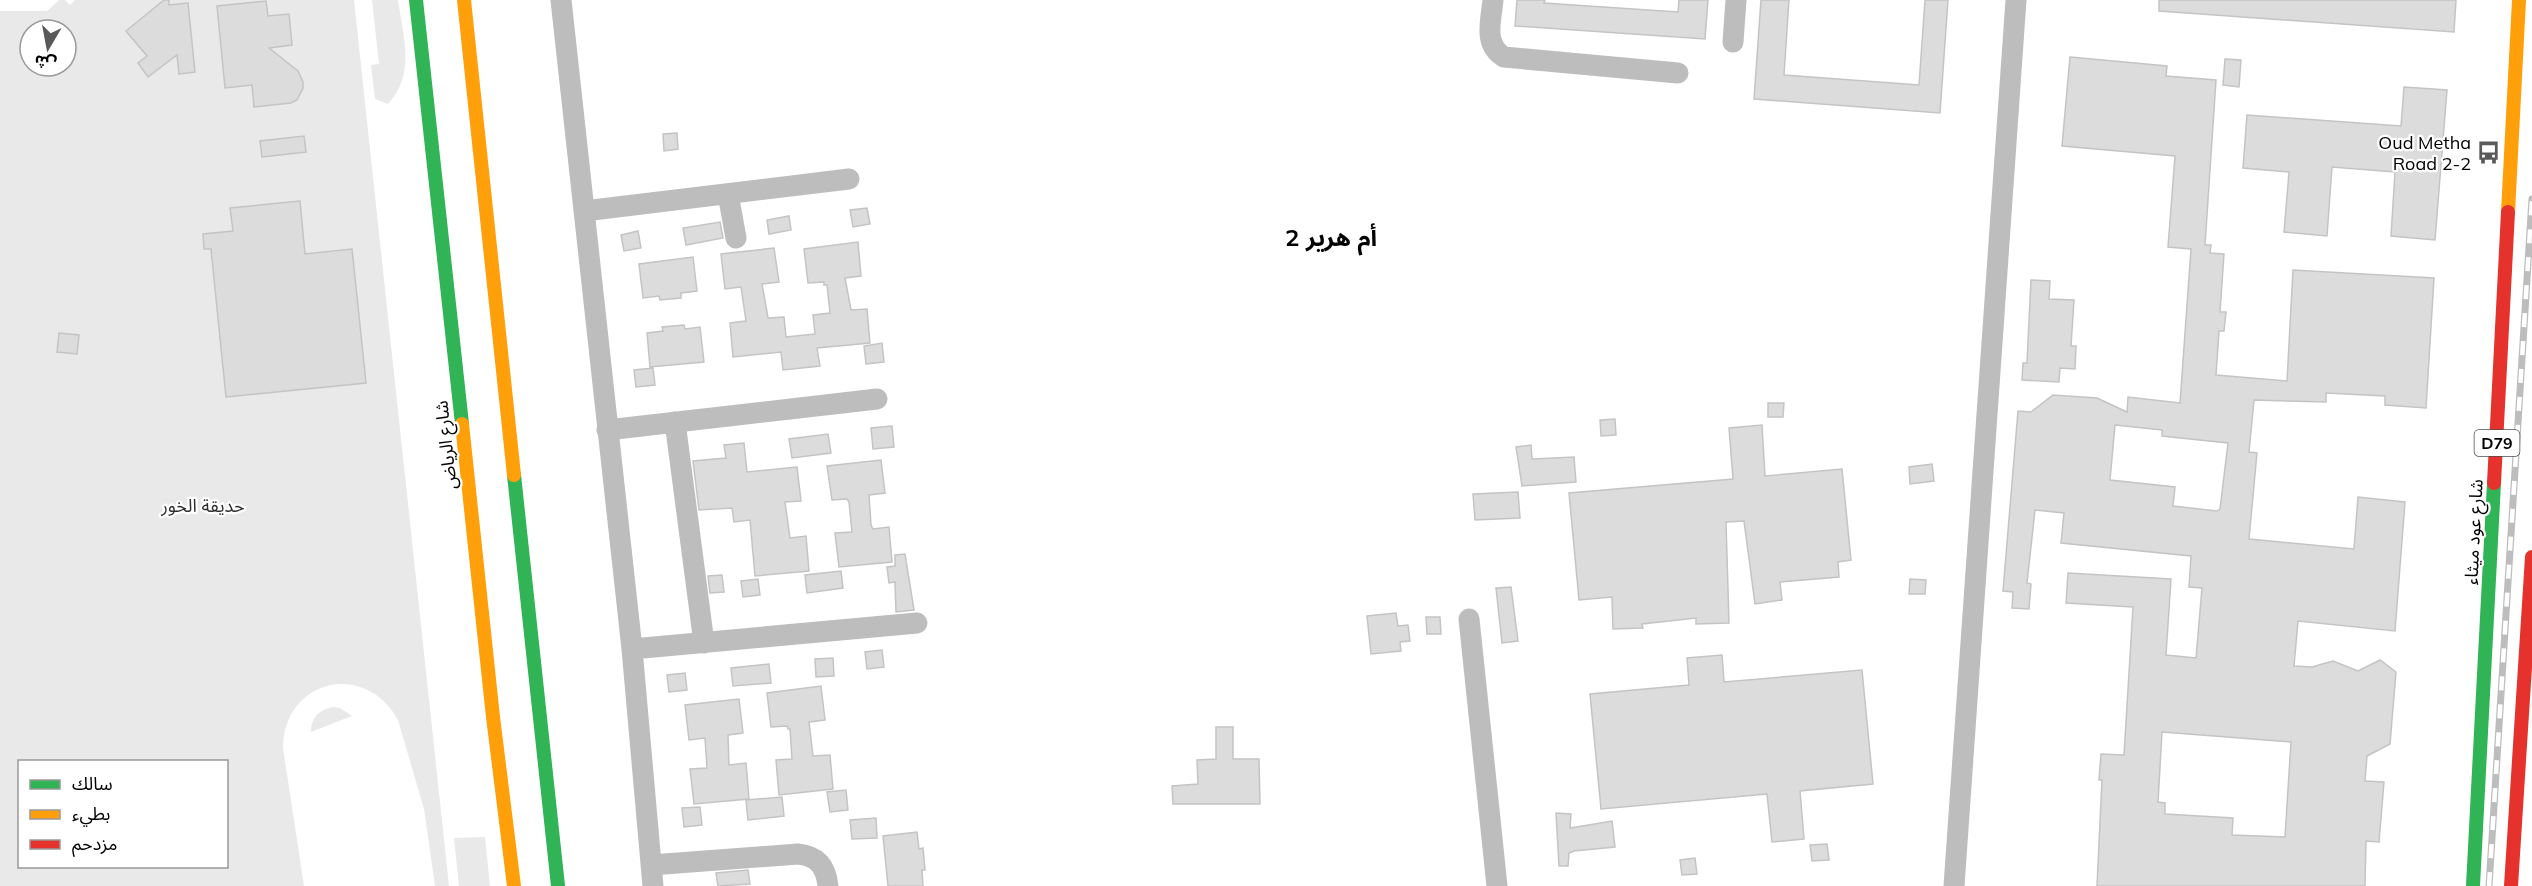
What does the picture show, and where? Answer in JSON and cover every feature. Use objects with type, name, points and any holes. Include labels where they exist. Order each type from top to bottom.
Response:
[{"type":"main road","name":"شارع الرياض","points":[[416,0],[493,717],[514,886]]},
{"type":"main road","points":[[464,0],[558,886]]},
{"type":"main road","name":"شارع عود ميثاء","points":[[2473,886],[2519,0]]},
{"type":"main road","points":[[2511,886],[2532,557]]},
{"type":"street","points":[[561,0],[632,649],[653,886]]},
{"type":"street","points":[[1493,0],[1489,35],[1496,52],[1504,57],[1678,73]]},
{"type":"street","points":[[1733,42],[1736,0]]},
{"type":"street","points":[[1954,886],[2016,0]]},
{"type":"street","points":[[584,211],[849,179]]},
{"type":"street","points":[[728,194],[736,238]]},
{"type":"street","points":[[608,430],[878,399]]},
{"type":"street","points":[[675,422],[704,643]]},
{"type":"street","points":[[1469,619],[1497,886]]},
{"type":"street","points":[[632,649],[917,622]]},
{"type":"street","points":[[2514,834],[2532,851]]},
{"type":"street","points":[[651,865],[808,855],[824,867],[828,886]]},
{"type":"green space","name":"حديقة الخور","points":[[59,0],[65,0],[70,5],[75,0],[354,0],[449,886],[435,886],[424,809],[398,720],[384,701],[366,689],[347,684],[328,686],[311,693],[297,706],[287,725],[283,748],[304,886],[0,886],[0,11],[47,11]]},
{"type":"green space","points":[[372,0],[398,0],[405,67],[397,92],[388,104],[375,99],[371,65],[379,64]]},
{"type":"green space","points":[[333,707],[340,708],[352,716],[311,732],[312,722],[317,715]]},
{"type":"green space","points":[[485,837],[490,886],[459,886],[454,838]]},
{"type":"building","points":[[164,0],[169,0],[169,5],[188,3],[195,72],[179,74],[177,55],[148,77],[138,63],[147,56],[126,31]]},
{"type":"building","points":[[1517,0],[1545,0],[1544,3],[1678,12],[1679,0],[1708,0],[1705,39],[1515,26]]},
{"type":"building","points":[[1761,0],[1789,0],[1784,75],[1919,85],[1925,0],[1948,0],[1940,113],[1754,99]]},
{"type":"building","points":[[2159,0],[2456,0],[2454,32],[2159,11]]},
{"type":"building","points":[[266,1],[268,16],[289,14],[292,45],[269,48],[298,71],[303,88],[297,100],[291,103],[254,107],[252,85],[225,88],[217,6]]},
{"type":"building","points":[[2070,57],[2167,66],[2166,76],[2216,80],[2205,245],[2211,245],[2210,253],[2224,254],[2220,312],[2226,312],[2224,331],[2219,331],[2216,375],[2287,381],[2293,270],[2434,278],[2426,408],[2385,405],[2385,396],[2326,393],[2326,402],[2254,400],[2249,452],[2257,453],[2249,539],[2354,549],[2358,497],[2405,502],[2395,631],[2298,621],[2294,666],[2312,667],[2333,661],[2358,671],[2380,660],[2396,672],[2390,744],[2367,756],[2365,781],[2384,782],[2379,842],[2366,841],[2365,886],[2097,886],[2101,754],[2124,755],[2133,607],[2066,603],[2068,573],[2171,579],[2166,655],[2196,658],[2202,588],[2189,587],[2191,556],[2061,543],[2064,513],[2035,510],[2027,583],[2031,584],[2029,609],[2012,608],[2013,592],[2003,591],[2018,411],[2031,412],[2053,395],[2097,398],[2127,412],[2128,397],[2180,403],[2191,249],[2168,247],[2175,156],[2062,146]],"holes":[[[2115,425],[2162,430],[2162,436],[2228,443],[2220,509],[2217,511],[2173,506],[2175,487],[2110,480]],[[2162,732],[2291,742],[2285,837],[2232,835],[2233,818],[2165,814],[2165,803],[2158,802]]]},
{"type":"building","points":[[2225,59],[2241,60],[2239,87],[2223,85]]},
{"type":"building","points":[[2404,87],[2447,90],[2435,240],[2391,236],[2395,172],[2332,167],[2327,236],[2284,232],[2289,172],[2243,168],[2247,115],[2401,126]]},
{"type":"building","points":[[677,133],[678,149],[664,151],[663,134]]},
{"type":"building","points":[[304,136],[306,152],[262,157],[260,141]]},
{"type":"building","points":[[300,201],[305,254],[352,249],[366,383],[226,397],[211,249],[204,249],[203,234],[233,231],[230,208]]},
{"type":"building","points":[[867,208],[870,224],[853,227],[850,210]]},
{"type":"building","points":[[789,216],[791,230],[769,234],[767,220]]},
{"type":"building","points":[[720,222],[723,238],[686,245],[683,228]]},
{"type":"building","points":[[638,231],[641,248],[624,251],[621,235]]},
{"type":"building","points":[[858,242],[861,276],[845,278],[851,310],[867,309],[870,343],[817,348],[820,366],[783,370],[781,352],[733,357],[730,323],[746,321],[741,287],[725,289],[721,254],[774,248],[779,282],[762,284],[768,318],[784,317],[786,337],[815,334],[813,315],[830,313],[827,285],[824,285],[824,282],[808,283],[804,249]]},
{"type":"building","points":[[693,257],[697,291],[681,293],[681,298],[660,300],[659,296],[643,298],[639,264]]},
{"type":"building","points":[[2031,280],[2050,281],[2049,299],[2074,300],[2071,346],[2076,346],[2075,369],[2060,368],[2059,382],[2022,380],[2023,363],[2027,363]]},
{"type":"building","points":[[684,325],[685,329],[700,327],[704,362],[650,367],[647,333],[663,331],[662,327]]},
{"type":"building","points":[[59,333],[79,335],[77,354],[57,352]]},
{"type":"building","points":[[882,343],[884,362],[866,364],[864,346]]},
{"type":"building","points":[[653,368],[655,385],[636,387],[634,370]]},
{"type":"building","points":[[1768,403],[1784,403],[1783,417],[1768,417]]},
{"type":"building","points":[[1615,419],[1616,435],[1601,436],[1600,420]]},
{"type":"building","points":[[1762,425],[1765,476],[1842,469],[1851,560],[1838,562],[1839,577],[1780,582],[1782,600],[1755,604],[1744,521],[1726,522],[1729,623],[1696,624],[1696,618],[1642,624],[1643,628],[1613,629],[1612,597],[1579,600],[1569,493],[1733,479],[1729,428]]},
{"type":"building","points":[[892,426],[894,447],[873,449],[871,428]]},
{"type":"building","points":[[828,434],[831,453],[792,458],[789,439]]},
{"type":"building","points":[[744,443],[747,472],[797,467],[801,501],[785,502],[790,538],[806,536],[809,571],[755,576],[750,520],[734,522],[732,508],[699,510],[693,461],[726,458],[724,445]]},
{"type":"building","points":[[1531,445],[1532,459],[1574,457],[1576,482],[1522,486],[1516,447]]},
{"type":"building","points":[[881,460],[885,493],[869,495],[871,525],[873,529],[889,527],[892,562],[839,567],[835,533],[852,532],[849,502],[847,499],[832,500],[827,466]]},
{"type":"building","points":[[1932,464],[1934,481],[1910,484],[1909,467]]},
{"type":"building","points":[[1518,492],[1520,518],[1475,520],[1473,494]]},
{"type":"building","points":[[905,554],[914,610],[896,612],[895,582],[889,583],[887,567],[895,566],[895,555]]},
{"type":"building","points":[[841,571],[843,588],[807,593],[805,575]]},
{"type":"building","points":[[722,575],[724,592],[710,593],[708,576]]},
{"type":"building","points":[[758,579],[760,595],[743,597],[741,581]]},
{"type":"building","points":[[1910,579],[1926,580],[1925,594],[1909,594]]},
{"type":"building","points":[[1511,587],[1518,641],[1502,643],[1496,588]]},
{"type":"building","points":[[1396,613],[1398,626],[1408,625],[1410,641],[1400,642],[1401,651],[1371,654],[1367,616]]},
{"type":"building","points":[[1426,617],[1440,617],[1441,634],[1427,634]]},
{"type":"building","points":[[882,650],[884,667],[867,669],[865,652]]},
{"type":"building","points":[[1722,655],[1724,682],[1862,670],[1873,784],[1800,791],[1804,839],[1772,842],[1767,794],[1601,809],[1590,694],[1689,685],[1687,658]]},
{"type":"building","points":[[833,658],[834,676],[816,677],[815,659]]},
{"type":"building","points":[[769,664],[771,683],[733,686],[731,668]]},
{"type":"building","points":[[685,673],[687,690],[669,692],[667,675]]},
{"type":"building","points":[[821,686],[825,720],[809,722],[813,756],[830,755],[833,789],[779,795],[776,760],[792,759],[790,729],[787,726],[771,727],[767,693]]},
{"type":"building","points":[[739,699],[743,733],[728,735],[729,765],[746,763],[749,799],[694,804],[690,769],[707,768],[705,738],[689,740],[685,705]]},
{"type":"building","points":[[1216,727],[1233,727],[1233,759],[1259,759],[1260,804],[1173,804],[1172,786],[1198,784],[1197,760],[1216,759]]},
{"type":"building","points":[[846,790],[848,810],[830,812],[827,792]]},
{"type":"building","points":[[782,797],[784,816],[748,820],[746,800]]},
{"type":"building","points":[[700,807],[702,825],[684,827],[682,808]]},
{"type":"building","points":[[1556,813],[1571,814],[1570,828],[1612,821],[1615,847],[1574,851],[1569,853],[1568,866],[1559,866]]},
{"type":"building","points":[[876,818],[877,838],[852,839],[850,820]]},
{"type":"building","points":[[917,832],[919,849],[923,848],[925,870],[922,870],[923,886],[888,886],[883,836]]},
{"type":"building","points":[[1827,844],[1829,860],[1812,861],[1810,845]]},
{"type":"building","points":[[1695,858],[1697,874],[1682,875],[1680,860]]},
{"type":"building","points":[[748,870],[750,884],[718,886],[716,873]]},
{"type":"railway","points":[[2489,886],[2532,199]]},
{"type":"traffic: fast","points":[[416,0],[462,424]]},
{"type":"traffic: fast","points":[[514,475],[558,886]]},
{"type":"traffic: fast","points":[[2473,886],[2494,483]]},
{"type":"traffic: slow","points":[[464,0],[514,475]]},
{"type":"traffic: slow","points":[[2508,212],[2519,0]]},
{"type":"traffic: slow","points":[[462,424],[493,717],[514,886]]},
{"type":"traffic: jam","points":[[2494,483],[2508,212]]},
{"type":"traffic: jam","points":[[2511,886],[2532,557]]},
{"type":"place","name":"Oud Metha Road 2-2","points":[[2489,153]]},
{"type":"district","name":"أم هرير 2","points":[[1331,238]]}]
